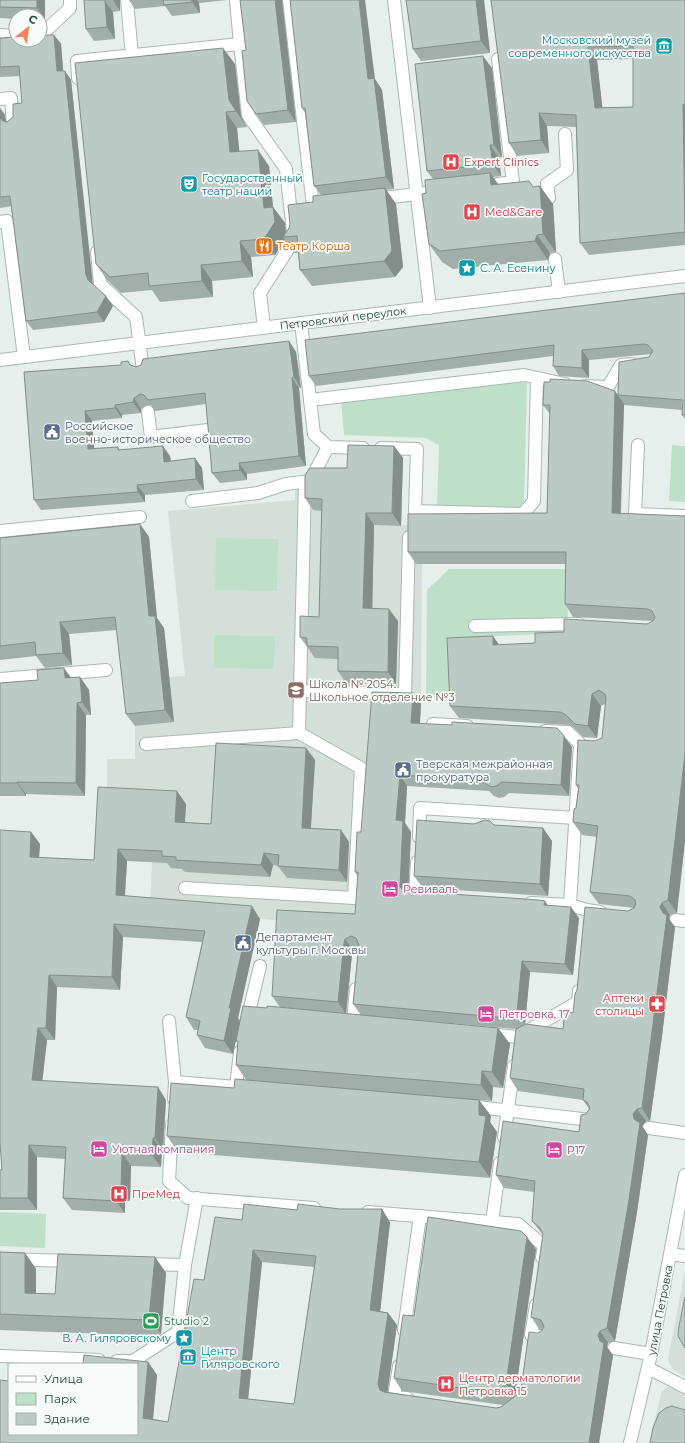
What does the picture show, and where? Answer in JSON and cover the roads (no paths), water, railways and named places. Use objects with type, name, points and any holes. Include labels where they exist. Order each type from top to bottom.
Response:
[{"type":"street","points":[[48,29],[70,8],[70,0]]},
{"type":"street","points":[[127,0],[132,56]]},
{"type":"street","points":[[236,0],[248,115],[286,168],[294,240],[260,293],[264,328]]},
{"type":"street","points":[[289,0],[313,206],[337,203]]},
{"type":"street","points":[[394,0],[430,308]]},
{"type":"street","points":[[80,92],[77,61],[240,44]]},
{"type":"street","points":[[483,186],[513,182],[496,45]]},
{"type":"street","points":[[484,62],[498,60]]},
{"type":"street","points":[[402,71],[417,69]]},
{"type":"street","points":[[0,99],[11,98],[13,124]]},
{"type":"street","points":[[549,198],[547,184],[567,170],[566,134]]},
{"type":"street","points":[[361,200],[453,189]]},
{"type":"street","points":[[0,222],[7,221],[24,358]]},
{"type":"street","points":[[95,238],[100,284],[136,317],[143,370]]},
{"type":"street","points":[[555,259],[559,292]]},
{"type":"street","name":"Петровский переулок","points":[[0,360],[685,276]]},
{"type":"street","points":[[300,691],[405,694],[412,518],[417,449],[328,447],[314,434],[301,323]]},
{"type":"street","points":[[310,400],[524,375],[561,384],[608,387],[621,365],[644,362]]},
{"type":"street","points":[[412,518],[523,514],[534,501],[537,379]]},
{"type":"street","points":[[148,412],[151,437],[208,430]]},
{"type":"street","points":[[638,445],[636,514],[685,516]]},
{"type":"street","points":[[192,501],[258,493],[286,484],[310,482],[328,447]]},
{"type":"street","points":[[299,733],[305,482]]},
{"type":"street","points":[[0,531],[140,518]]},
{"type":"street","points":[[475,626],[592,625]]},
{"type":"street","points":[[0,679],[106,670]]},
{"type":"street","points":[[433,724],[481,727]]},
{"type":"street","points":[[536,730],[568,732],[586,744],[576,818],[570,905]]},
{"type":"street","points":[[146,744],[299,733],[361,768],[354,898],[185,888]]},
{"type":"street","points":[[438,897],[415,895],[420,808],[576,818]]},
{"type":"street","points":[[516,902],[570,905],[587,914],[608,913]]},
{"type":"street","points":[[246,1026],[253,1012],[260,966]]},
{"type":"street","points":[[353,1022],[357,977]]},
{"type":"street","points":[[479,1033],[518,1036],[578,1002],[580,980]]},
{"type":"street","points":[[169,1021],[175,1082],[169,1181],[188,1198],[328,1209]]},
{"type":"street","points":[[492,1222],[518,1036]]},
{"type":"street","points":[[236,1087],[243,1040]]},
{"type":"street","points":[[175,1082],[260,1089]]},
{"type":"street","points":[[454,1105],[591,1120]]},
{"type":"street","points":[[649,1128],[685,1133]]},
{"type":"street","name":"улица Петровка","points":[[630,1443],[651,1354],[685,1175]]},
{"type":"street","points":[[0,1356],[78,1362],[133,1361],[178,1332],[185,1265],[197,1198]]},
{"type":"street","points":[[359,1211],[518,1224],[544,1246],[541,1268]]},
{"type":"street","points":[[402,1342],[420,1216]]},
{"type":"street","points":[[671,1254],[685,1256]]},
{"type":"street","points":[[0,1259],[87,1262]]},
{"type":"street","points":[[135,1264],[185,1265]]},
{"type":"street","points":[[529,1350],[538,1290]]},
{"type":"street","points":[[531,1335],[545,1338]]},
{"type":"street","points":[[614,1348],[651,1354]]},
{"type":"street","points":[[400,1357],[394,1397],[418,1400]]},
{"type":"street","points":[[648,1368],[685,1387]]},
{"type":"place","name":"Московский музей современного искусства","points":[[664,46]]},
{"type":"place","name":"Expert Clinics","points":[[451,162]]},
{"type":"place","name":"Государственный театр наций","points":[[189,184]]},
{"type":"place","name":"Med&Care","points":[[472,212]]},
{"type":"place","name":"Театр Корша","points":[[264,246]]},
{"type":"place","name":"С. А. Есенину","points":[[467,268]]},
{"type":"place","name":"Российское военно-историческое общество","points":[[52,432]]},
{"type":"place","name":"Школа № 2054. Школьное отделение №3","points":[[296,690]]},
{"type":"place","name":"Тверская межрайонная прокуратура","points":[[403,770]]},
{"type":"place","name":"Ревиваль","points":[[390,889]]},
{"type":"place","name":"Департамент культуры г. Москвы","points":[[243,943]]},
{"type":"place","name":"Аптеки столицы","points":[[657,1004]]},
{"type":"place","name":"Петровка, 17","points":[[486,1014]]},
{"type":"place","name":"Уютная компания","points":[[99,1149]]},
{"type":"place","name":"P17","points":[[554,1150]]},
{"type":"place","name":"ПреМед","points":[[119,1194]]},
{"type":"place","name":"Studio 2","points":[[151,1321]]},
{"type":"place","name":"В. А. Гиляровскому","points":[[184,1338]]},
{"type":"place","name":"Центр Гиляровского","points":[[188,1357]]},
{"type":"place","name":"Центр дерматологии Петровка 15","points":[[446,1384]]}]
